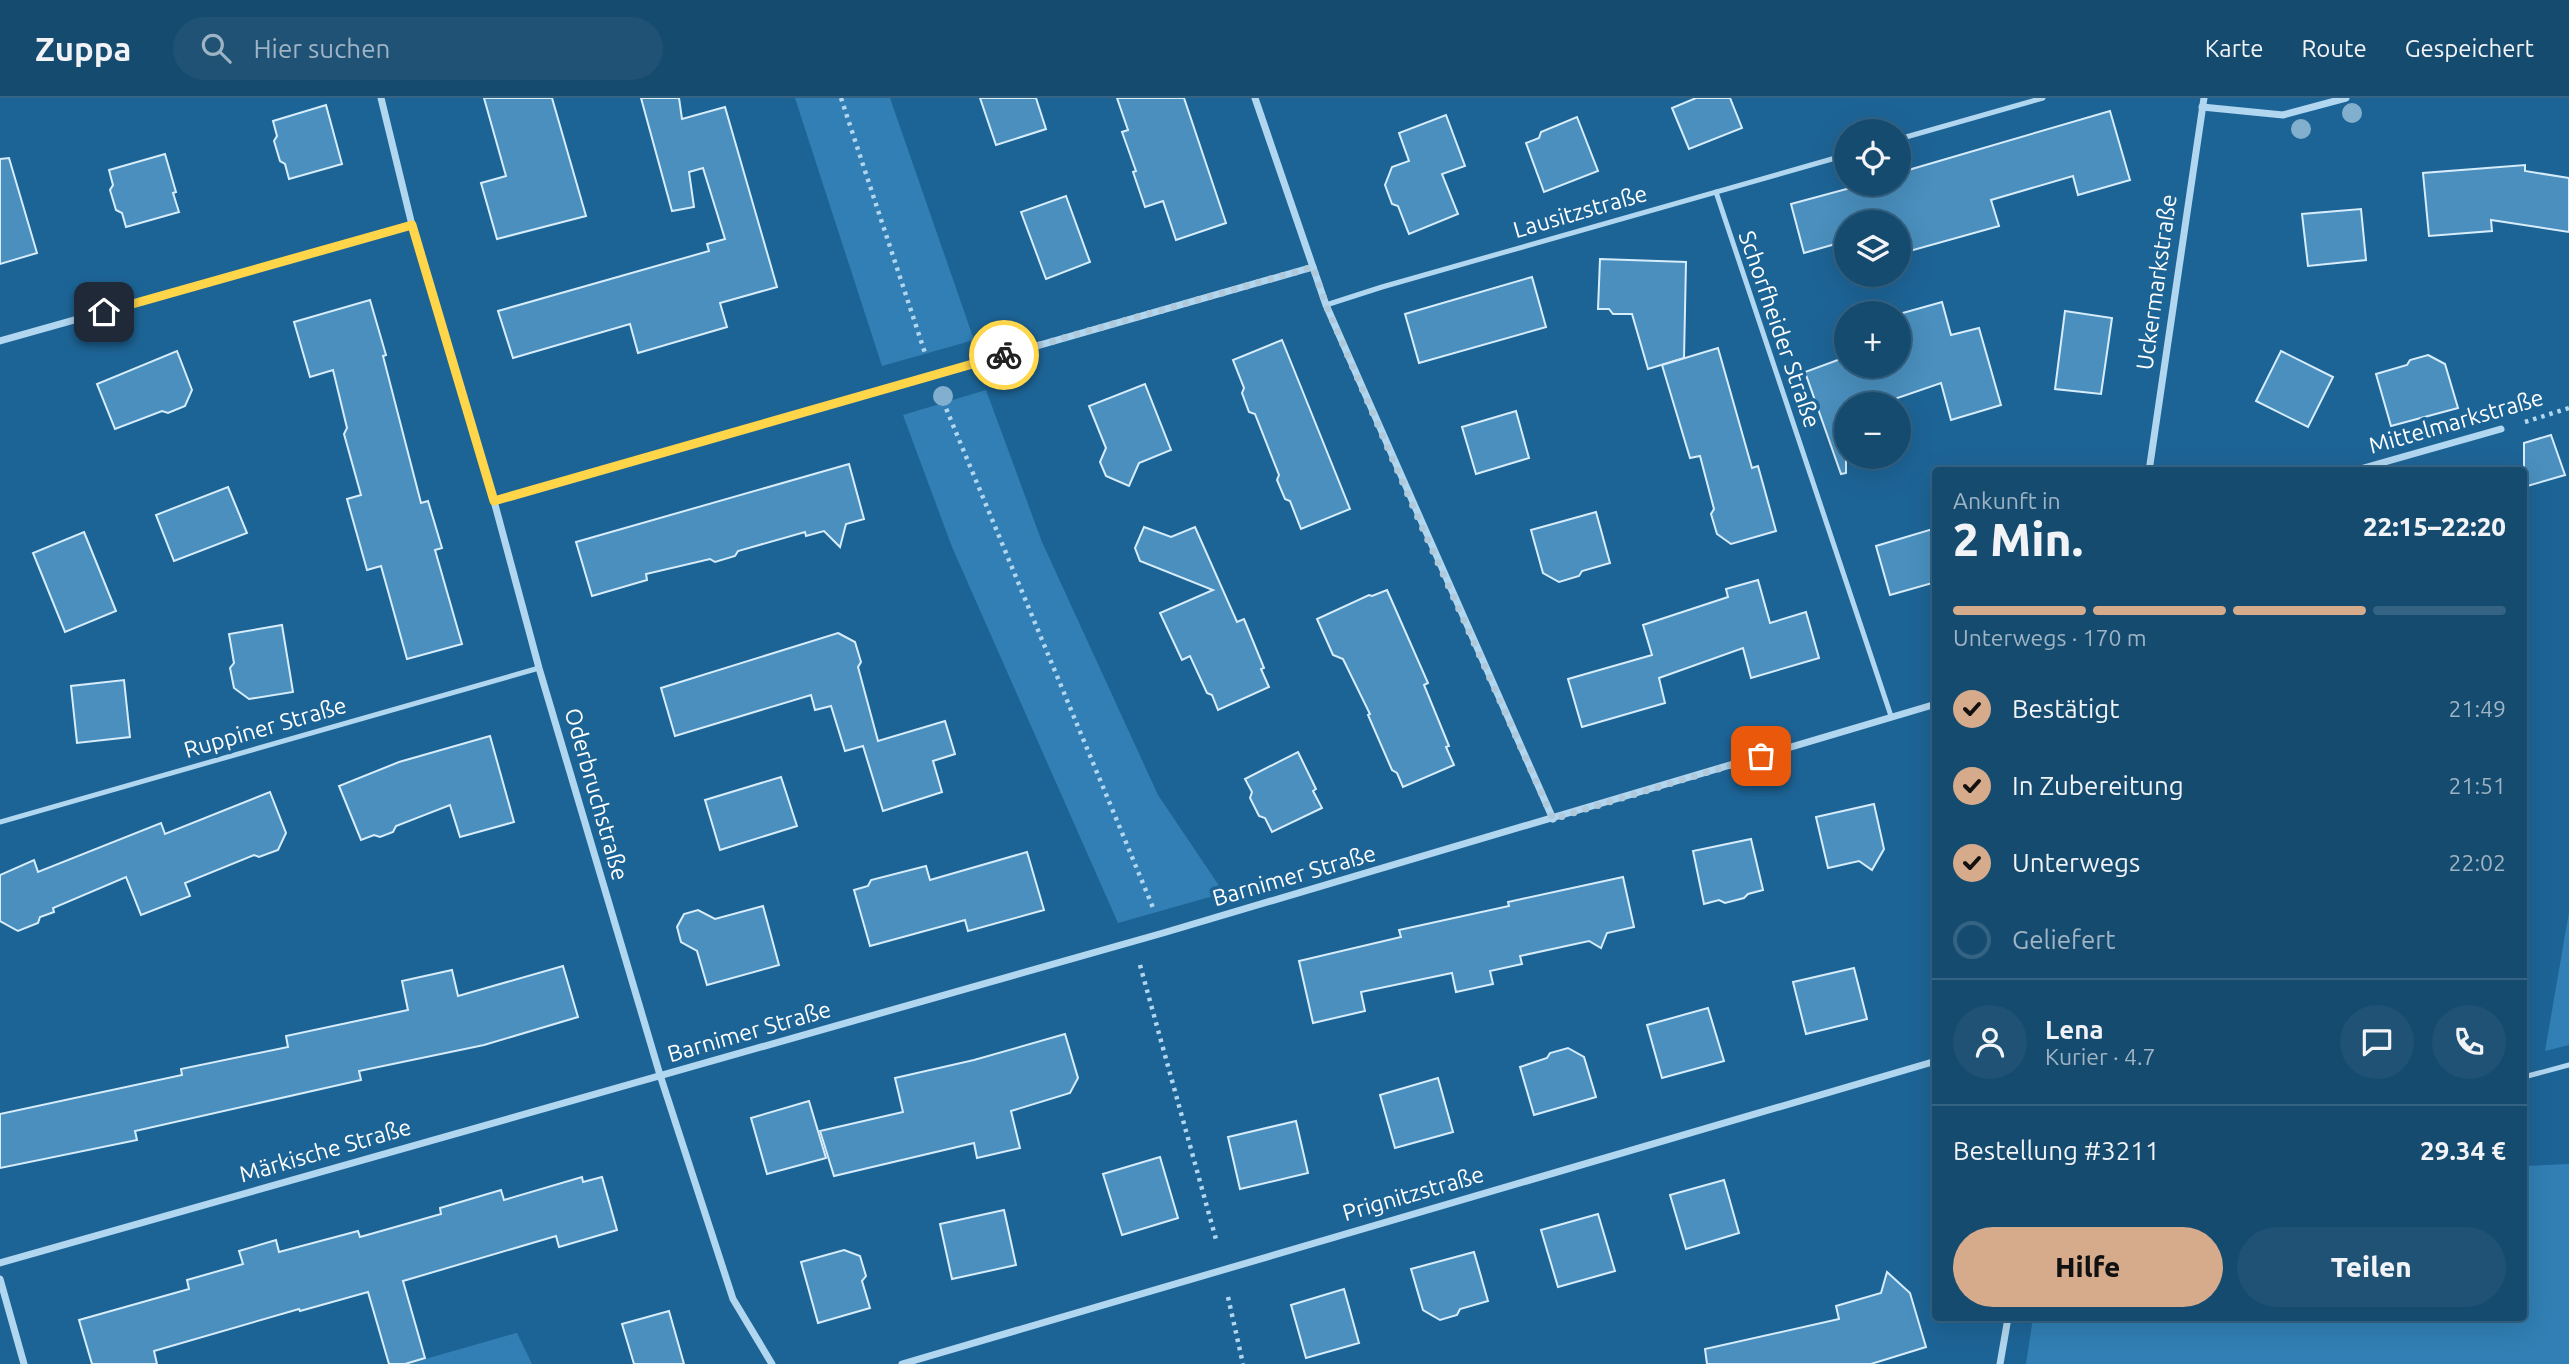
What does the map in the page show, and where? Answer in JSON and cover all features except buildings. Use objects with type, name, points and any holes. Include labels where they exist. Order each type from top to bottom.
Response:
[{"type":"street","name":"Oderbruchstraße","points":[[381,98],[412,225],[660,1076],[733,1299],[772,1364]]},
{"type":"street","points":[[1255,98],[1326,305],[1553,819]]},
{"type":"street","points":[[2203,102],[2283,115],[2346,98]]},
{"type":"street","name":"Uckermarkstraße","points":[[2150,467],[2203,102]]},
{"type":"street","points":[[0,341],[412,225]]},
{"type":"street","points":[[494,501],[1313,267]]},
{"type":"street","name":"Mittelmarkstraße","points":[[2367,467],[2501,429]]},
{"type":"street","name":"Barnimer Straße","points":[[660,1076],[1134,942],[1932,705]]},
{"type":"street","name":"Prignitzstraße","points":[[902,1364],[1932,1062]]},
{"type":"street","name":"Märkische Straße","points":[[0,1264],[660,1076]]},
{"type":"street","points":[[0,1279],[24,1364]]},
{"type":"street","points":[[2000,1364],[2007,1321]]},
{"type":"lane","points":[[1911,136],[2043,98]]},
{"type":"lane","name":"Lausitzstraße","points":[[1326,305],[1834,158]]},
{"type":"lane","name":"Schorfheider Straße","points":[[1716,192],[1891,716]]},
{"type":"lane","name":"Ruppiner Straße","points":[[0,822],[539,668]]},
{"type":"lane","points":[[2527,1076],[2569,1065]]},
{"type":"path","points":[[841,98],[932,376],[1163,933]]},
{"type":"path","name":"Mittelmarkstraße","points":[[2501,429],[2569,408]]},
{"type":"path","points":[[1134,942],[1216,1236],[1243,1364]]},
{"type":"shaded area","points":[[795,98],[890,98],[974,340],[882,366]]},
{"type":"shaded area","points":[[986,390],[1042,542],[1158,795],[1224,893],[1118,923],[952,547],[903,415]]},
{"type":"shaded area","points":[[2569,912],[2569,1045],[2545,1051]]},
{"type":"shaded area","points":[[2569,1164],[2569,1364],[2026,1364],[2033,1321],[2527,1321],[2527,1166]]},
{"type":"shaded area","points":[[516,1333],[532,1364],[408,1364]]},
{"type":"way so far","points":[[1004,355],[1313,267],[1326,305],[1422,527],[1553,819],[1761,756]]},
{"type":"route","points":[[104,312],[412,225],[494,501],[1004,355]]}]
